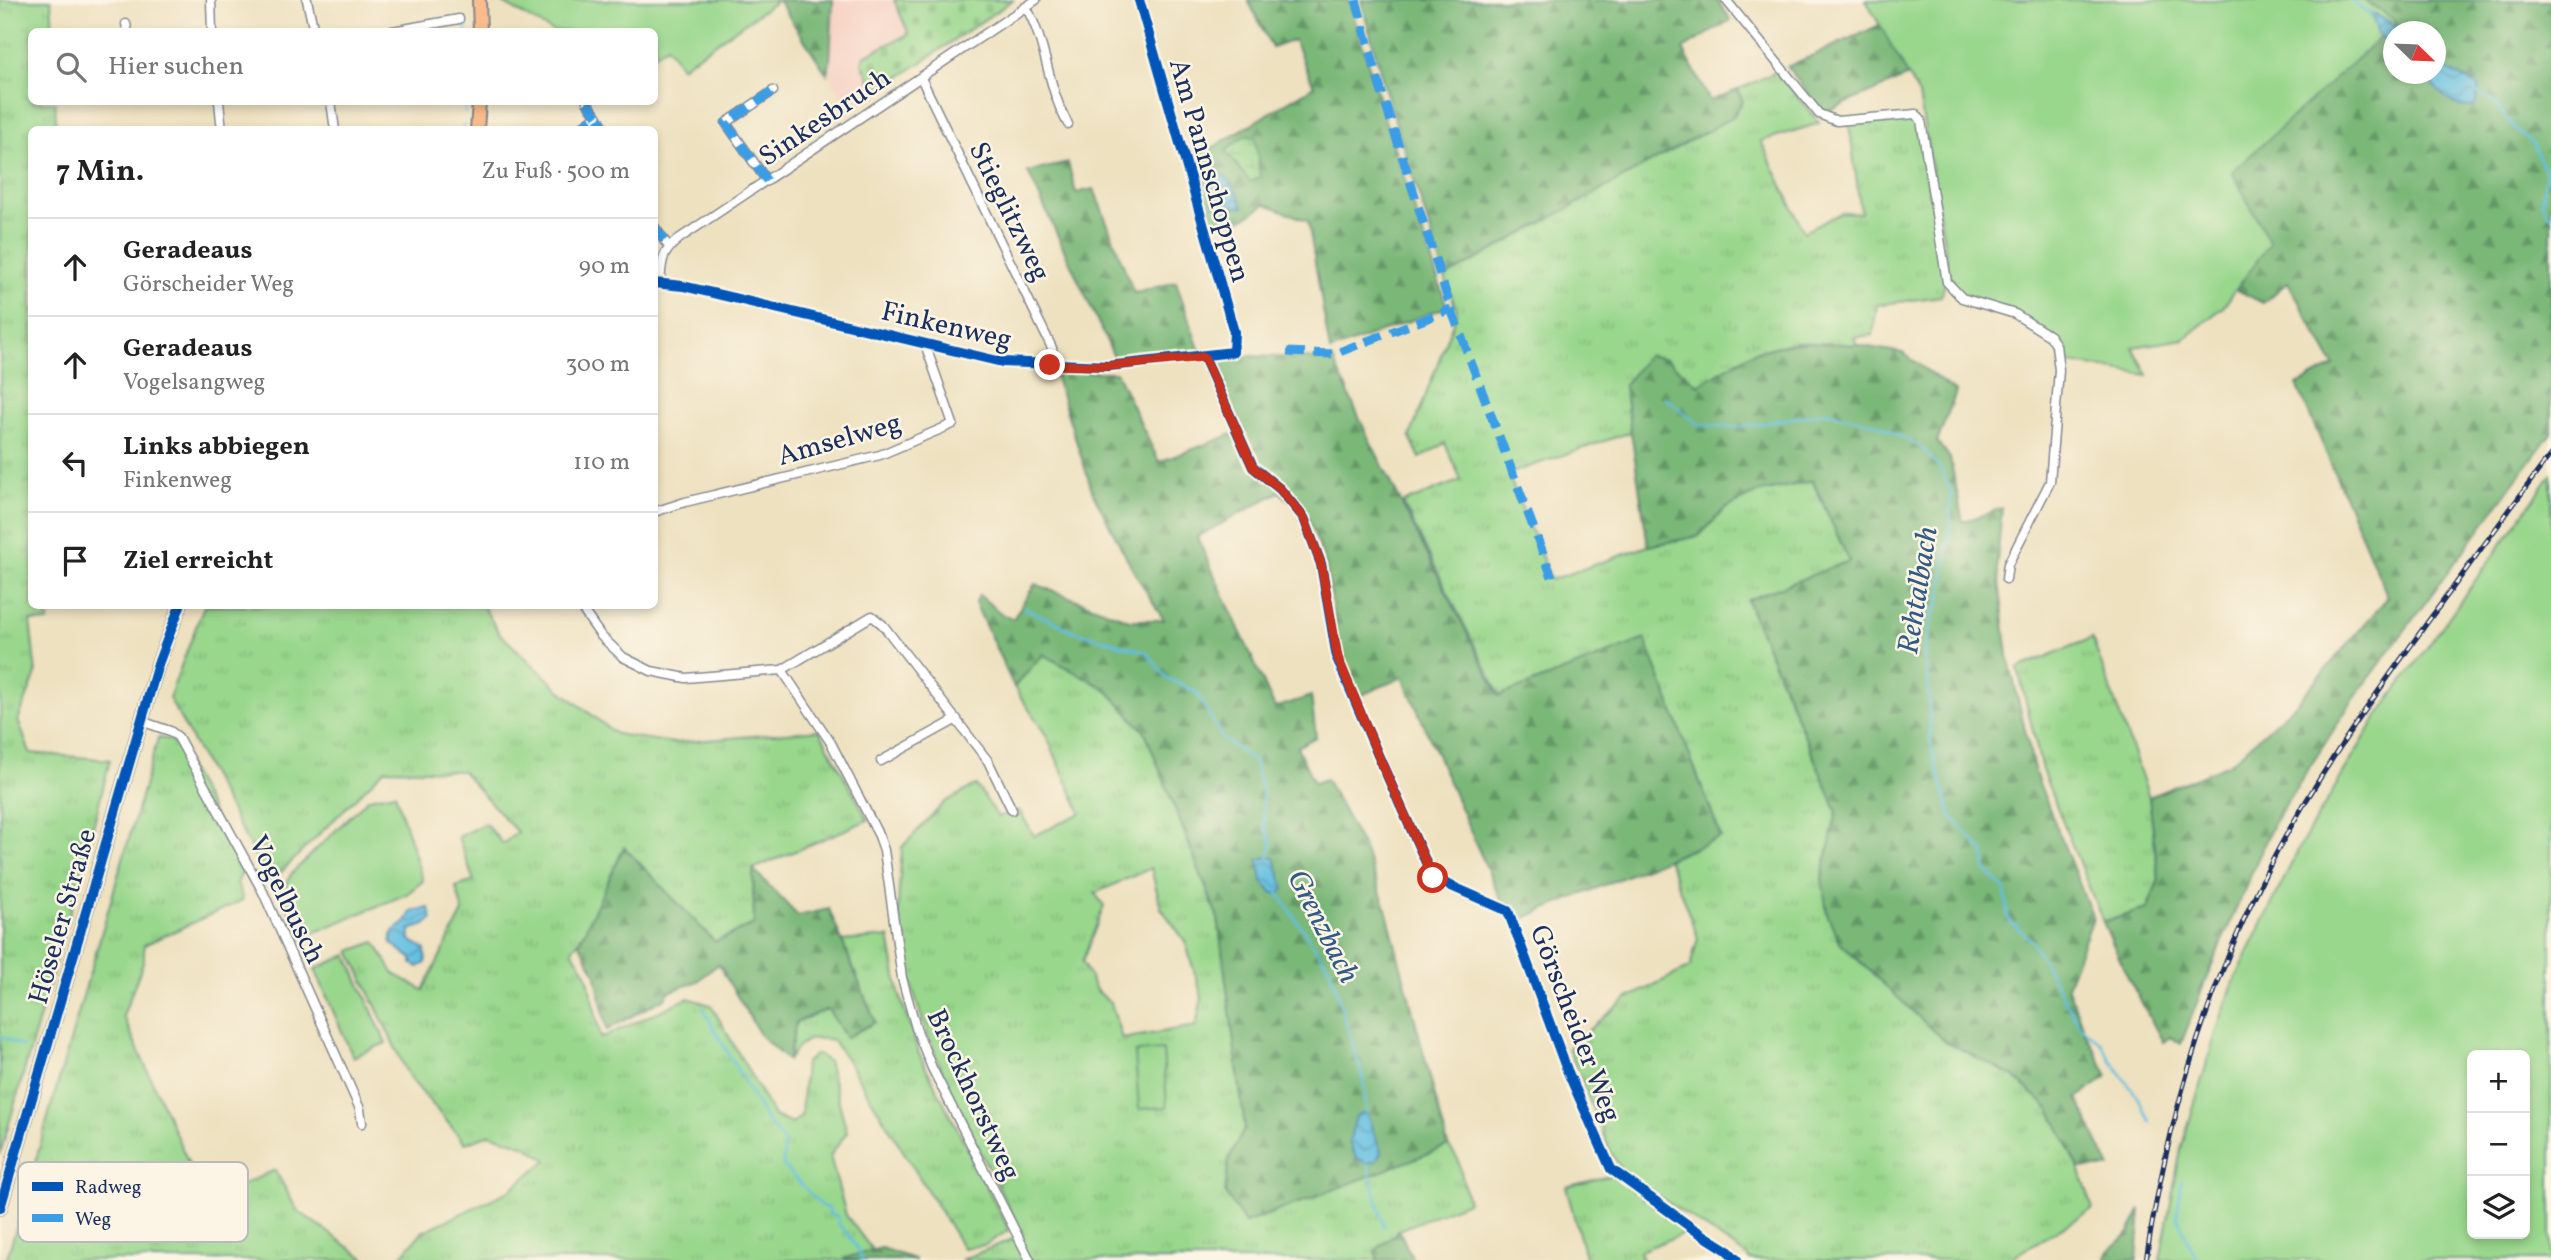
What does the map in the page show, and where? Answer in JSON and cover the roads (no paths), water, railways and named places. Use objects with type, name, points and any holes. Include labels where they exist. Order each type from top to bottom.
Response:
[{"type":"main road","points":[[479,0],[480,28]]},
{"type":"main road","points":[[477,126],[479,105]]},
{"type":"main road","name":"Höseler Straße","points":[[0,1208],[158,664],[179,609]]},
{"type":"street","points":[[211,0],[212,28]]},
{"type":"street","points":[[307,0],[313,28]]},
{"type":"street","name":"Sinkesbruch","points":[[669,247],[1036,0]]},
{"type":"street","name":"Am Pannschoppen","points":[[1139,0],[1234,332],[1233,352]]},
{"type":"street","points":[[1726,0],[1819,114],[1837,121],[1916,114],[1921,120],[1947,282],[1962,298],[2015,314],[2050,335],[2056,345],[2059,370],[2050,482],[2008,564],[2006,579]]},
{"type":"street","points":[[1026,7],[1037,25],[1060,111],[1068,124]]},
{"type":"street","points":[[409,28],[459,19]]},
{"type":"street","name":"Stieglitzweg","points":[[921,78],[1052,348],[1055,365]]},
{"type":"street","points":[[767,181],[726,123],[773,91]]},
{"type":"street","points":[[219,105],[222,126]]},
{"type":"street","points":[[331,105],[334,126]]},
{"type":"street","points":[[589,105],[603,126]]},
{"type":"street","points":[[585,126],[597,116]]},
{"type":"street","points":[[658,232],[669,247],[663,257],[658,279]]},
{"type":"street","name":"Finkenweg","points":[[658,283],[683,286],[1002,362],[1108,366],[1233,352]]},
{"type":"street","name":"Amselweg","points":[[658,511],[880,454],[953,425],[925,344]]},
{"type":"street","name":"Görscheider Weg","points":[[1204,357],[1253,467],[1280,489],[1304,518],[1321,564],[1338,658],[1433,878],[1508,911],[1567,1070],[1611,1169],[1620,1178],[1727,1250],[1737,1260]]},
{"type":"street","points":[[582,609],[601,636],[623,656],[651,671],[685,678],[782,670],[872,616],[883,625],[988,761],[1012,810]]},
{"type":"street","name":"Brockhorstweg","points":[[782,670],[831,743],[871,819],[884,850],[902,978],[916,1028],[932,1068],[1030,1260]]},
{"type":"street","points":[[881,761],[957,719]]},
{"type":"street","name":"Vogelbusch","points":[[141,721],[170,731],[178,737],[223,818],[263,892],[360,1110],[362,1123]]},
{"type":"water","points":[[2371,13],[2388,21],[2383,21],[2383,39],[2378,34]]},
{"type":"water","points":[[2446,68],[2479,86],[2475,106],[2467,107],[2452,102],[2432,84],[2446,84]]},
{"type":"water","points":[[1209,164],[1230,182],[1243,207],[1215,205],[1201,165]]},
{"type":"water","points":[[1275,858],[1284,889],[1279,893],[1273,893],[1263,882],[1258,860]]},
{"type":"water","points":[[429,908],[432,919],[425,925],[410,930],[410,940],[425,949],[426,963],[418,967],[391,943],[393,931],[404,924],[412,911]]},
{"type":"water","points":[[1366,1112],[1381,1152],[1376,1161],[1367,1163],[1356,1158],[1349,1142],[1356,1116]]},
{"type":"waterway","points":[[2349,0],[2373,15]]},
{"type":"waterway","points":[[2475,93],[2491,99],[2516,130],[2534,145],[2546,174],[2542,204],[2551,216]]},
{"type":"waterway","points":[[465,105],[465,113]]},
{"type":"waterway","name":"Rehtalbach","points":[[1665,397],[1699,425],[1743,427],[1826,412],[1877,424],[1922,448],[1940,468],[1951,490],[1950,535],[1940,599],[1932,616],[1924,656],[1931,748],[1951,816],[1984,852],[1986,871],[2005,889],[2008,919],[2032,941],[2079,1025],[2102,1044],[2139,1099],[2150,1121]]},
{"type":"waterway","name":"Grenzbach","points":[[1025,608],[1071,630],[1146,652],[1167,678],[1196,692],[1223,739],[1254,761],[1263,794],[1264,825],[1272,843],[1268,859]]},
{"type":"waterway","name":"Grenzbach","points":[[1278,893],[1330,969],[1364,1082],[1366,1113]]},
{"type":"waterway","points":[[703,1009],[766,1120],[784,1142],[783,1166],[823,1207],[828,1208],[830,1214],[838,1217],[839,1225],[859,1251],[862,1260]]},
{"type":"waterway","points":[[0,1036],[23,1047]]},
{"type":"waterway","name":"Grenzbach","points":[[1367,1162],[1384,1227]]},
{"type":"waterway","name":"Rehtalbach","points":[[2182,1181],[2177,1216],[2197,1260]]},
{"type":"railway","points":[[2146,1260],[2165,1159],[2191,1060],[2225,963],[2268,869],[2305,803],[2366,708],[2551,454]]}]
